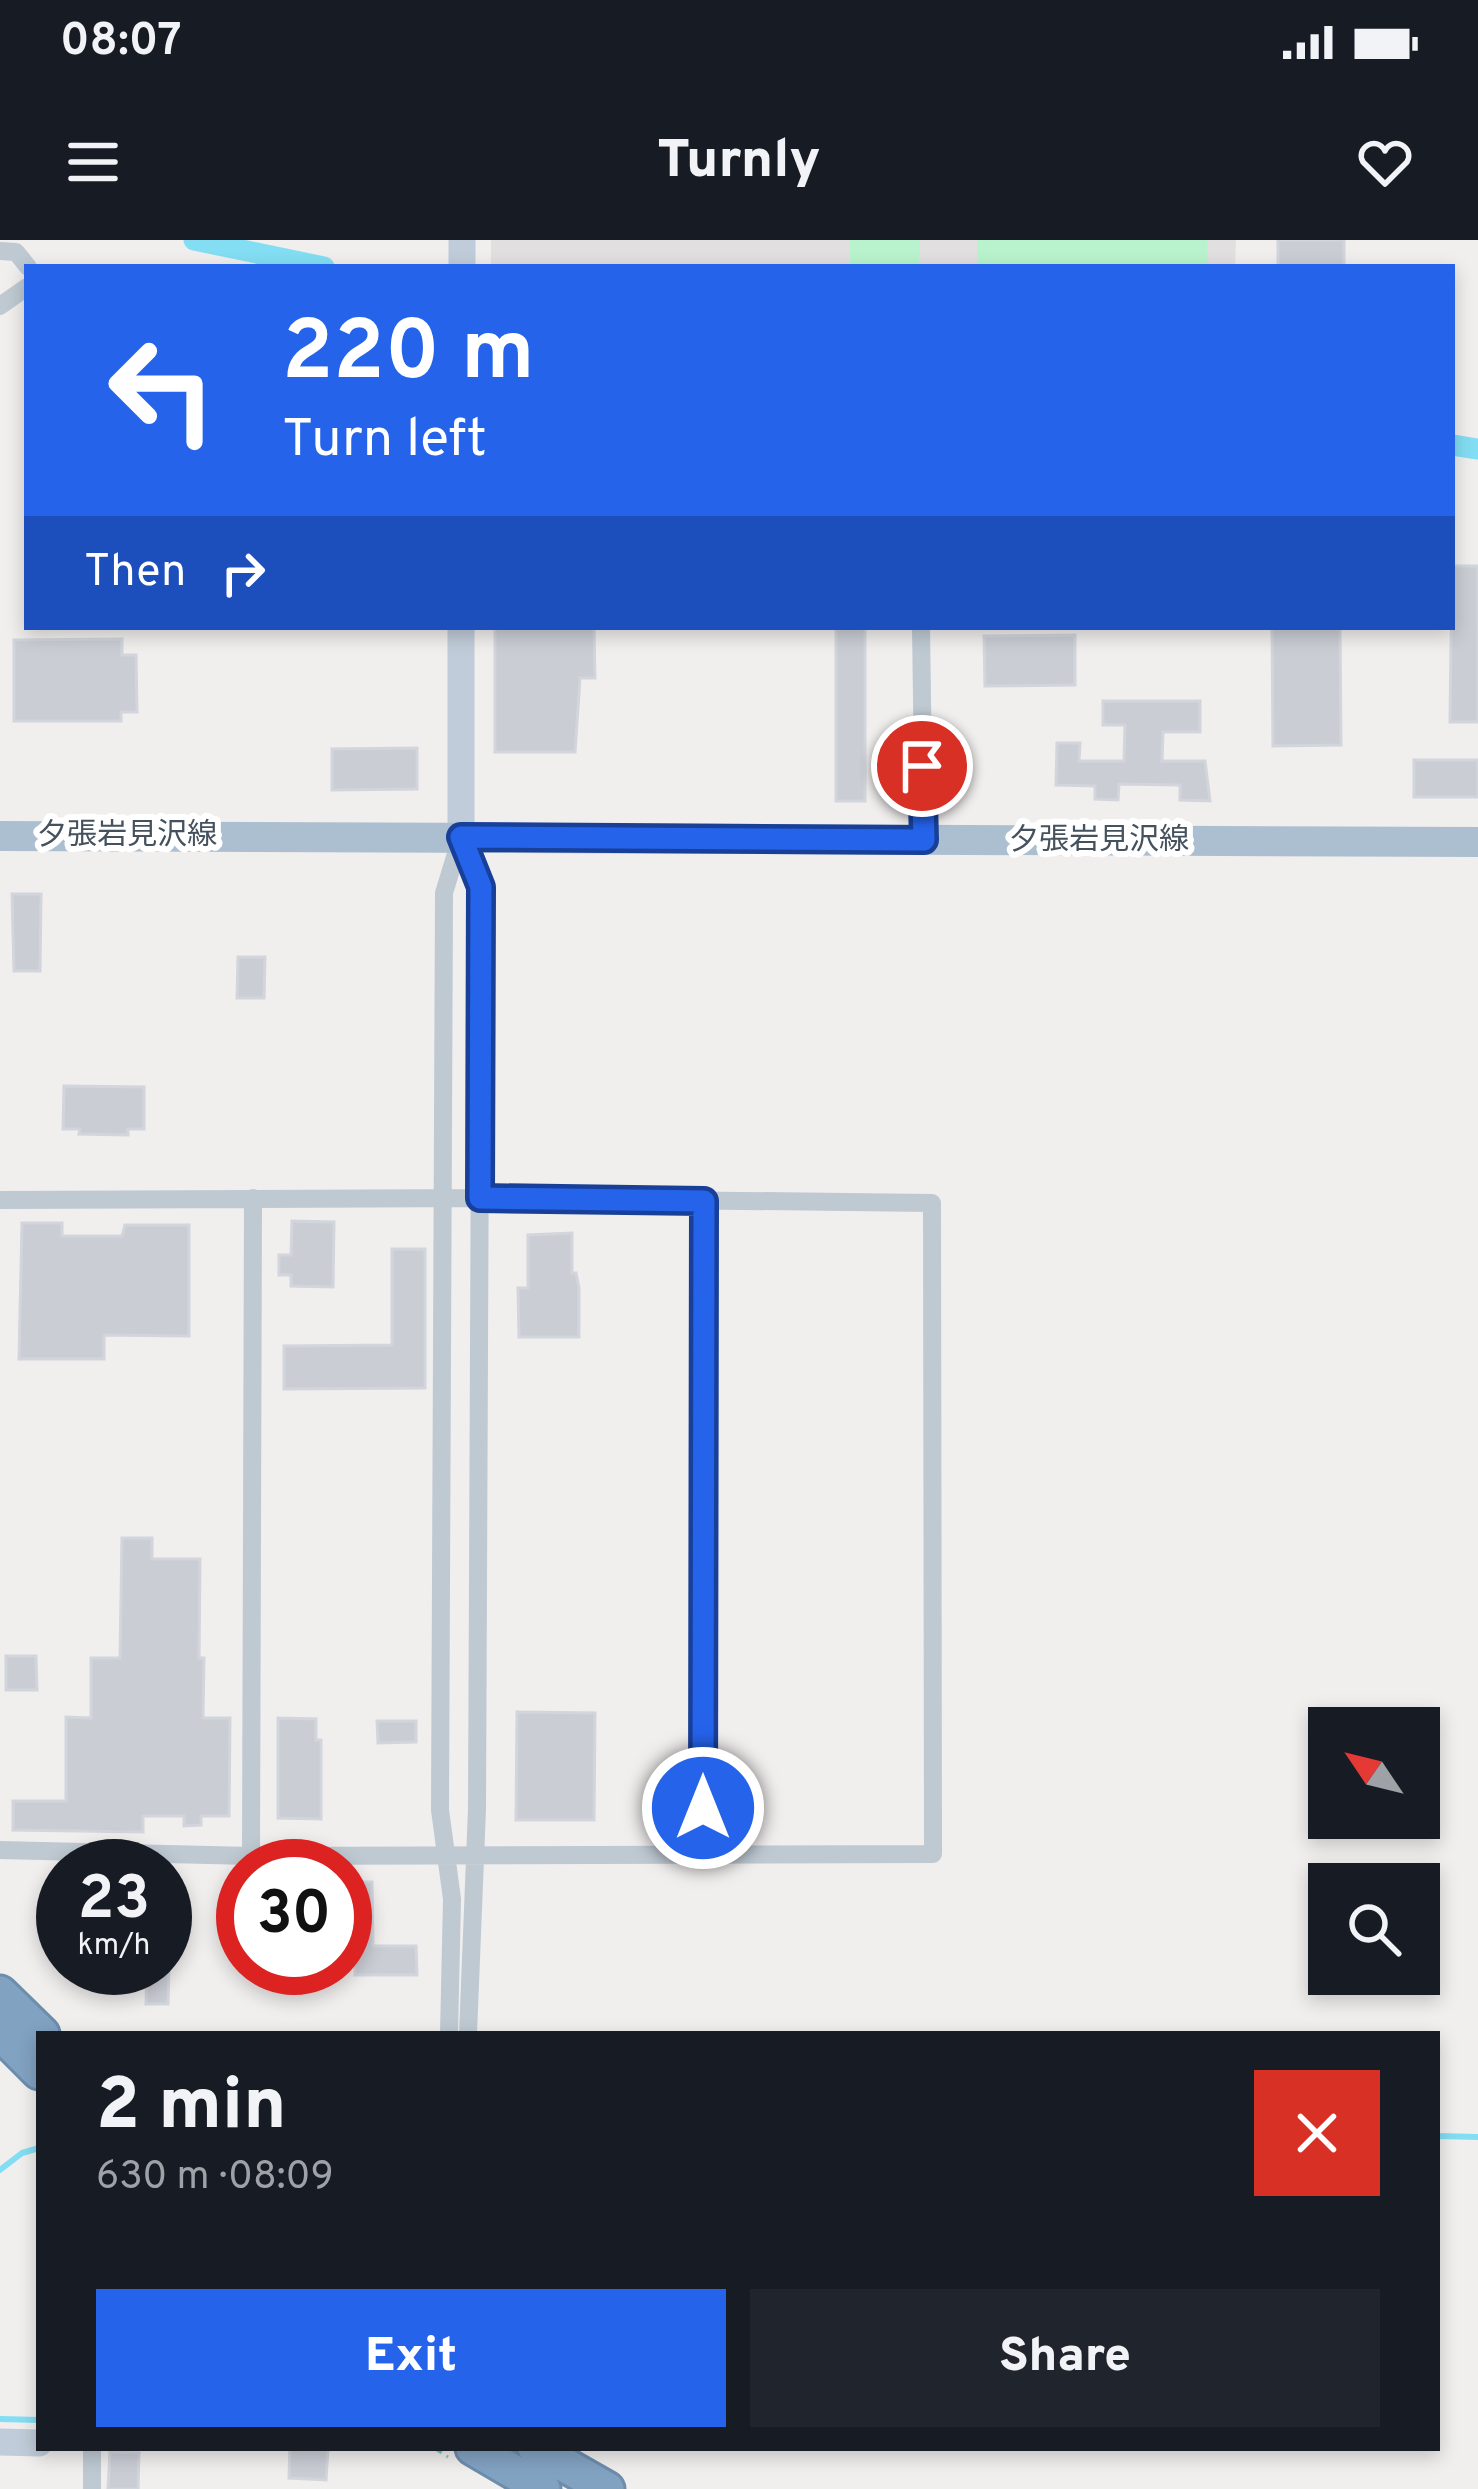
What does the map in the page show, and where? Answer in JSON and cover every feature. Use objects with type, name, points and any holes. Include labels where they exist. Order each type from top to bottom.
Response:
[{"type":"highway","points":[[0,1993],[39,2031]]},
{"type":"highway","points":[[0,2033],[36,2069]]},
{"type":"highway","points":[[478,2451],[543,2489]]},
{"type":"highway","points":[[538,2451],[566,2479],[607,2489]]},
{"type":"main road","name":"夕張岩見沢線","points":[[0,836],[1478,842]]},
{"type":"street","points":[[0,251],[16,251],[26,264]]},
{"type":"street","points":[[448,2031],[452,1899],[440,1810],[444,893],[461,837],[461,630]]},
{"type":"street","points":[[921,630],[924,840]]},
{"type":"street","points":[[461,837],[481,887],[477,1809],[468,2031]]},
{"type":"street","points":[[250,1839],[253,1198]]},
{"type":"street","points":[[0,1200],[932,1203],[933,1854],[372,1856]]},
{"type":"street","points":[[703,1854],[704,1201]]},
{"type":"street","points":[[0,1850],[216,1855]]},
{"type":"street","points":[[0,2442],[36,2443]]},
{"type":"street","points":[[92,2451],[92,2489]]},
{"type":"shaded area","points":[[491,240],[1236,240],[1235,264],[491,264]]},
{"type":"green space","points":[[850,240],[920,240],[919,264],[850,264]]},
{"type":"green space","points":[[977,240],[1207,240],[1208,264],[977,264]]},
{"type":"building","points":[[1278,240],[1344,240],[1344,264],[1278,264]]},
{"type":"building","points":[[1455,566],[1478,566],[1478,722],[1450,722]]},
{"type":"building","points":[[495,630],[594,630],[595,678],[580,678],[575,752],[495,752]]},
{"type":"building","points":[[836,630],[865,630],[865,801],[836,801]]},
{"type":"building","points":[[1272,630],[1340,630],[1341,745],[1273,746]]},
{"type":"building","points":[[1075,635],[1075,685],[985,686],[984,636]]},
{"type":"building","points":[[122,639],[122,655],[136,655],[137,712],[121,712],[121,721],[14,721],[14,640]]},
{"type":"building","points":[[1103,701],[1200,701],[1200,732],[1163,732],[1162,761],[1205,761],[1210,801],[1180,800],[1180,785],[1119,784],[1118,800],[1095,799],[1095,786],[1056,785],[1057,743],[1080,743],[1079,761],[1124,761],[1125,725],[1103,725]]},
{"type":"building","points":[[417,748],[417,789],[332,790],[332,749]]},
{"type":"building","points":[[1414,760],[1478,760],[1478,797],[1414,797]]},
{"type":"building","points":[[12,894],[41,894],[40,971],[14,971]]},
{"type":"building","points":[[238,957],[265,957],[264,998],[237,998]]},
{"type":"building","points":[[64,1086],[144,1087],[144,1129],[128,1129],[128,1135],[63,1129]]},
{"type":"building","points":[[292,1221],[334,1222],[333,1287],[291,1286],[291,1275],[279,1275],[279,1255],[291,1255]]},
{"type":"building","points":[[22,1223],[62,1223],[62,1236],[122,1236],[125,1225],[189,1225],[189,1336],[104,1335],[104,1359],[19,1359]]},
{"type":"building","points":[[572,1233],[579,1337],[519,1337],[518,1288],[528,1288],[528,1235]]},
{"type":"building","points":[[392,1249],[425,1249],[425,1388],[284,1389],[284,1346],[392,1345]]},
{"type":"building","points":[[122,1538],[152,1538],[152,1559],[200,1559],[203,1718],[230,1718],[229,1816],[201,1816],[201,1825],[184,1826],[184,1816],[143,1816],[143,1832],[13,1830],[13,1801],[66,1801],[66,1717],[91,1718],[91,1658],[120,1658]]},
{"type":"building","points":[[6,1656],[36,1656],[37,1690],[6,1690]]},
{"type":"building","points":[[517,1712],[595,1713],[594,1820],[516,1820]]},
{"type":"building","points":[[278,1718],[316,1719],[316,1740],[321,1740],[321,1819],[278,1818]]},
{"type":"building","points":[[377,1721],[416,1721],[416,1742],[378,1743]]},
{"type":"building","points":[[372,1882],[373,1946],[416,1946],[417,1975],[372,1975]]},
{"type":"building","points":[[146,1995],[168,1995],[168,2004],[146,2004]]},
{"type":"building","points":[[290,2451],[328,2451],[326,2480],[289,2478]]},
{"type":"building","points":[[110,2452],[139,2453],[138,2489],[108,2489]]},
{"type":"waterway","points":[[194,240],[310,264]]},
{"type":"waterway","points":[[1455,445],[1478,449]]},
{"type":"waterway","points":[[1440,2136],[1478,2137]]},
{"type":"waterway","points":[[0,2170],[36,2149]]},
{"type":"waterway","points":[[0,2419],[36,2420]]},
{"type":"route","points":[[703,1808],[704,1201],[480,1198],[481,887],[461,837],[924,840],[922,766]]}]
